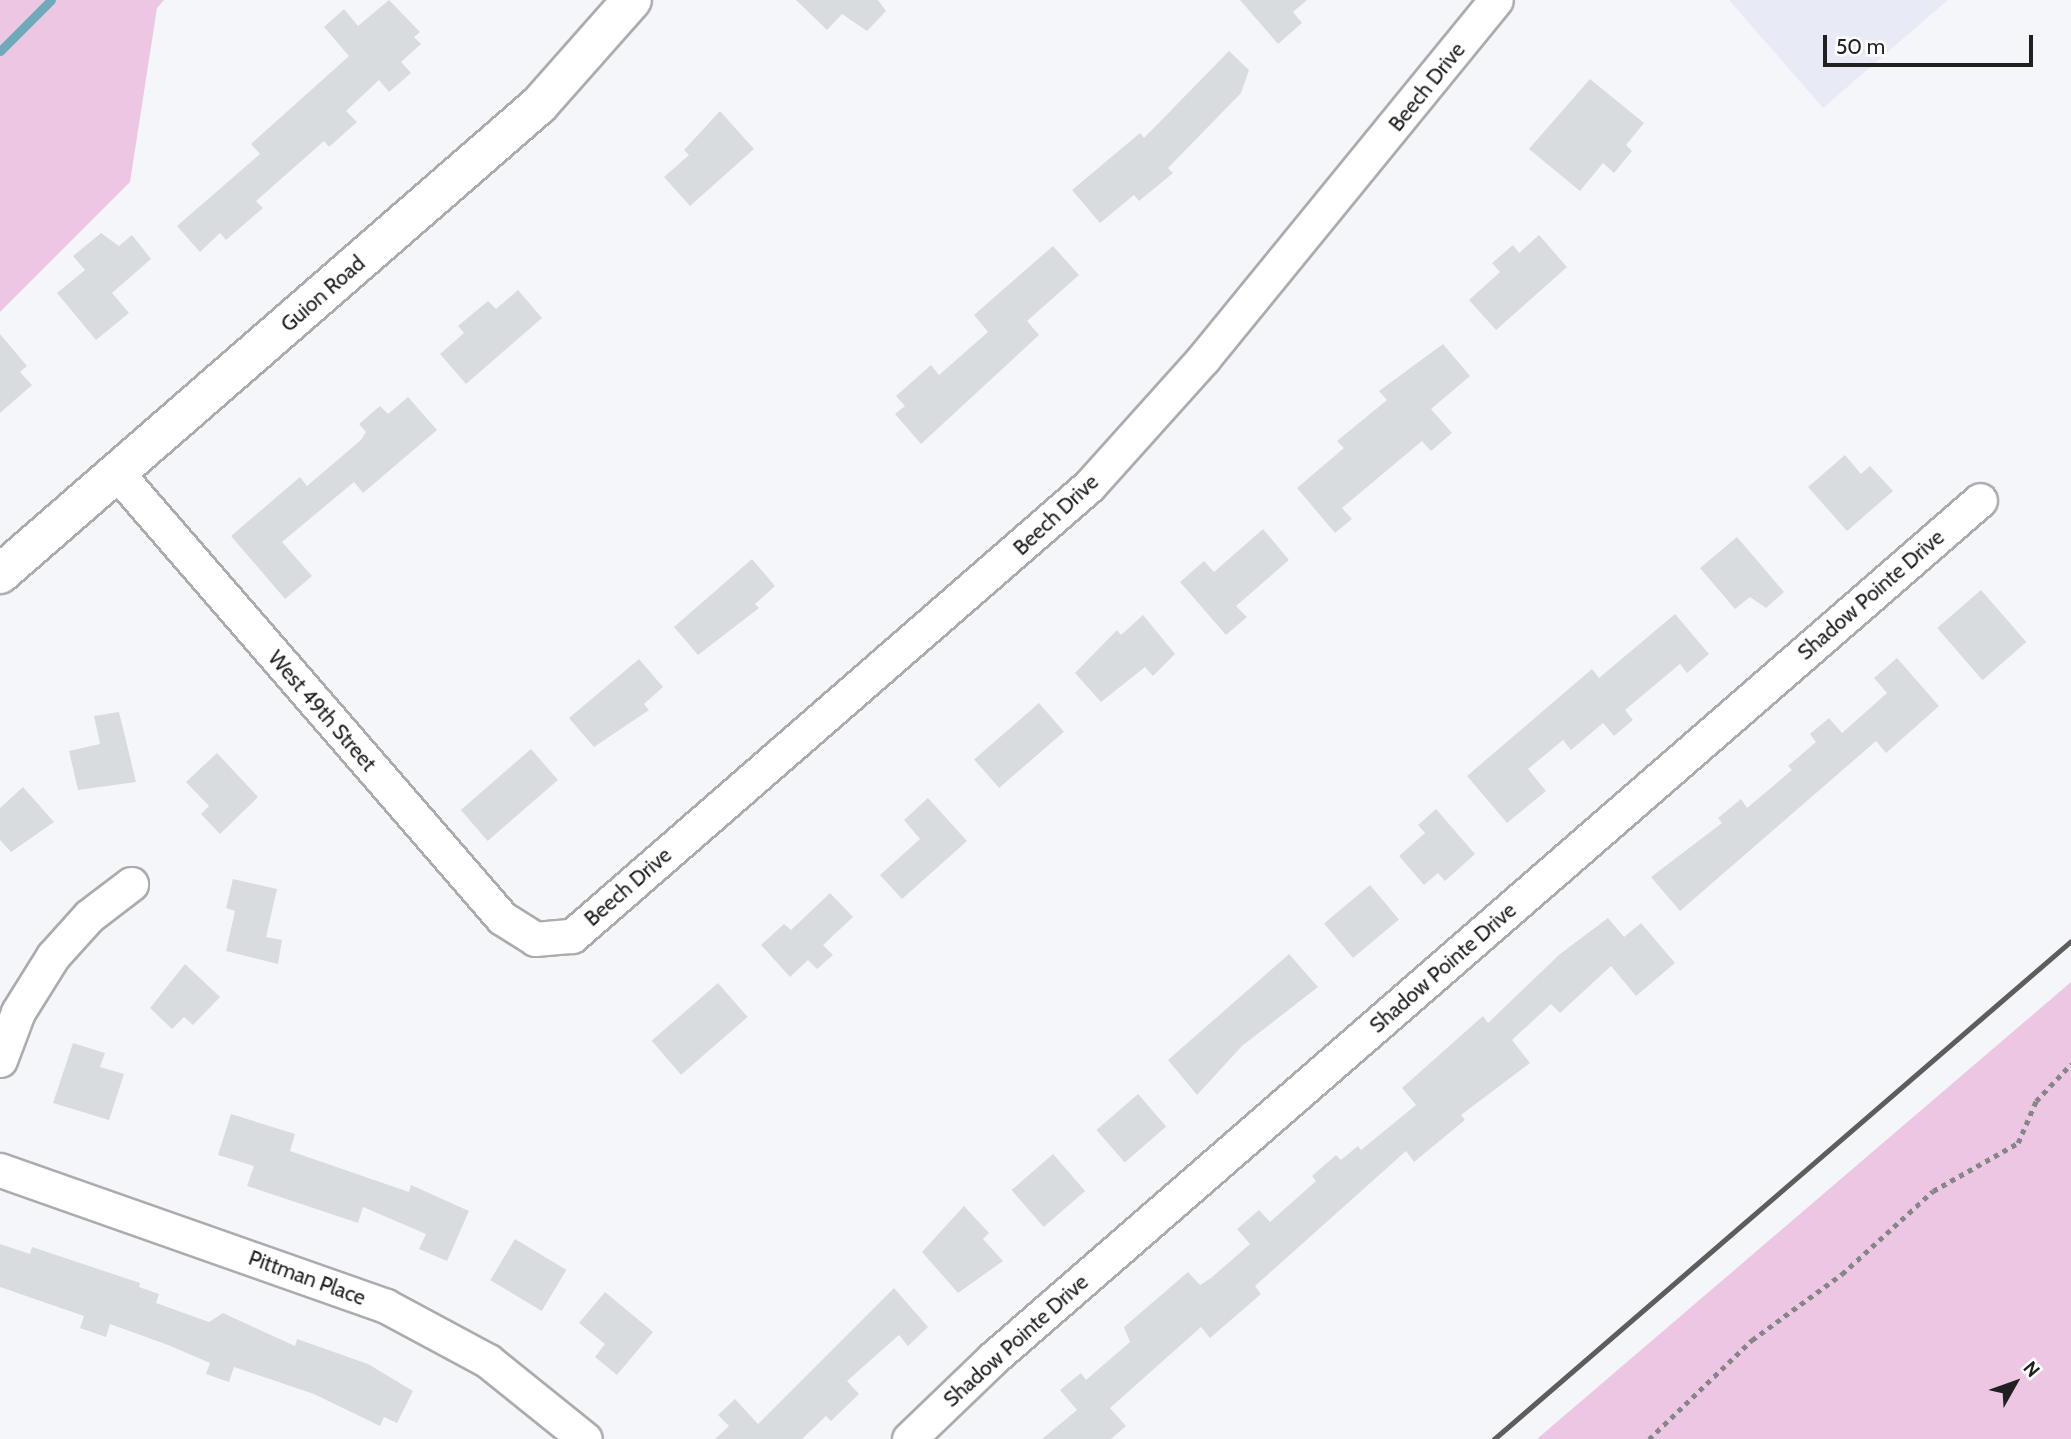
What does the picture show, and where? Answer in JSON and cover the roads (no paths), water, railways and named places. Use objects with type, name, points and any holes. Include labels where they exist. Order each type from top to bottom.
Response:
[{"type":"street","name":"Guion Road","points":[[0,574],[539,105],[632,0]]},
{"type":"street","name":"Beech Drive","points":[[535,939],[572,936],[1072,502],[1203,359],[1496,0]]},
{"type":"street","name":"West 49th Street","points":[[117,473],[502,918],[535,939]]},
{"type":"street","name":"Shadow Pointe Drive","points":[[909,1439],[992,1359],[1980,500]]},
{"type":"street","points":[[0,1059],[18,1012],[53,956],[89,916],[131,884]]},
{"type":"street","name":"Pittman Place","points":[[0,1170],[386,1306],[488,1360],[585,1439]]},
{"type":"waterway","points":[[0,51],[51,0]]},
{"type":"railway","points":[[1494,1439],[2071,941]]}]
